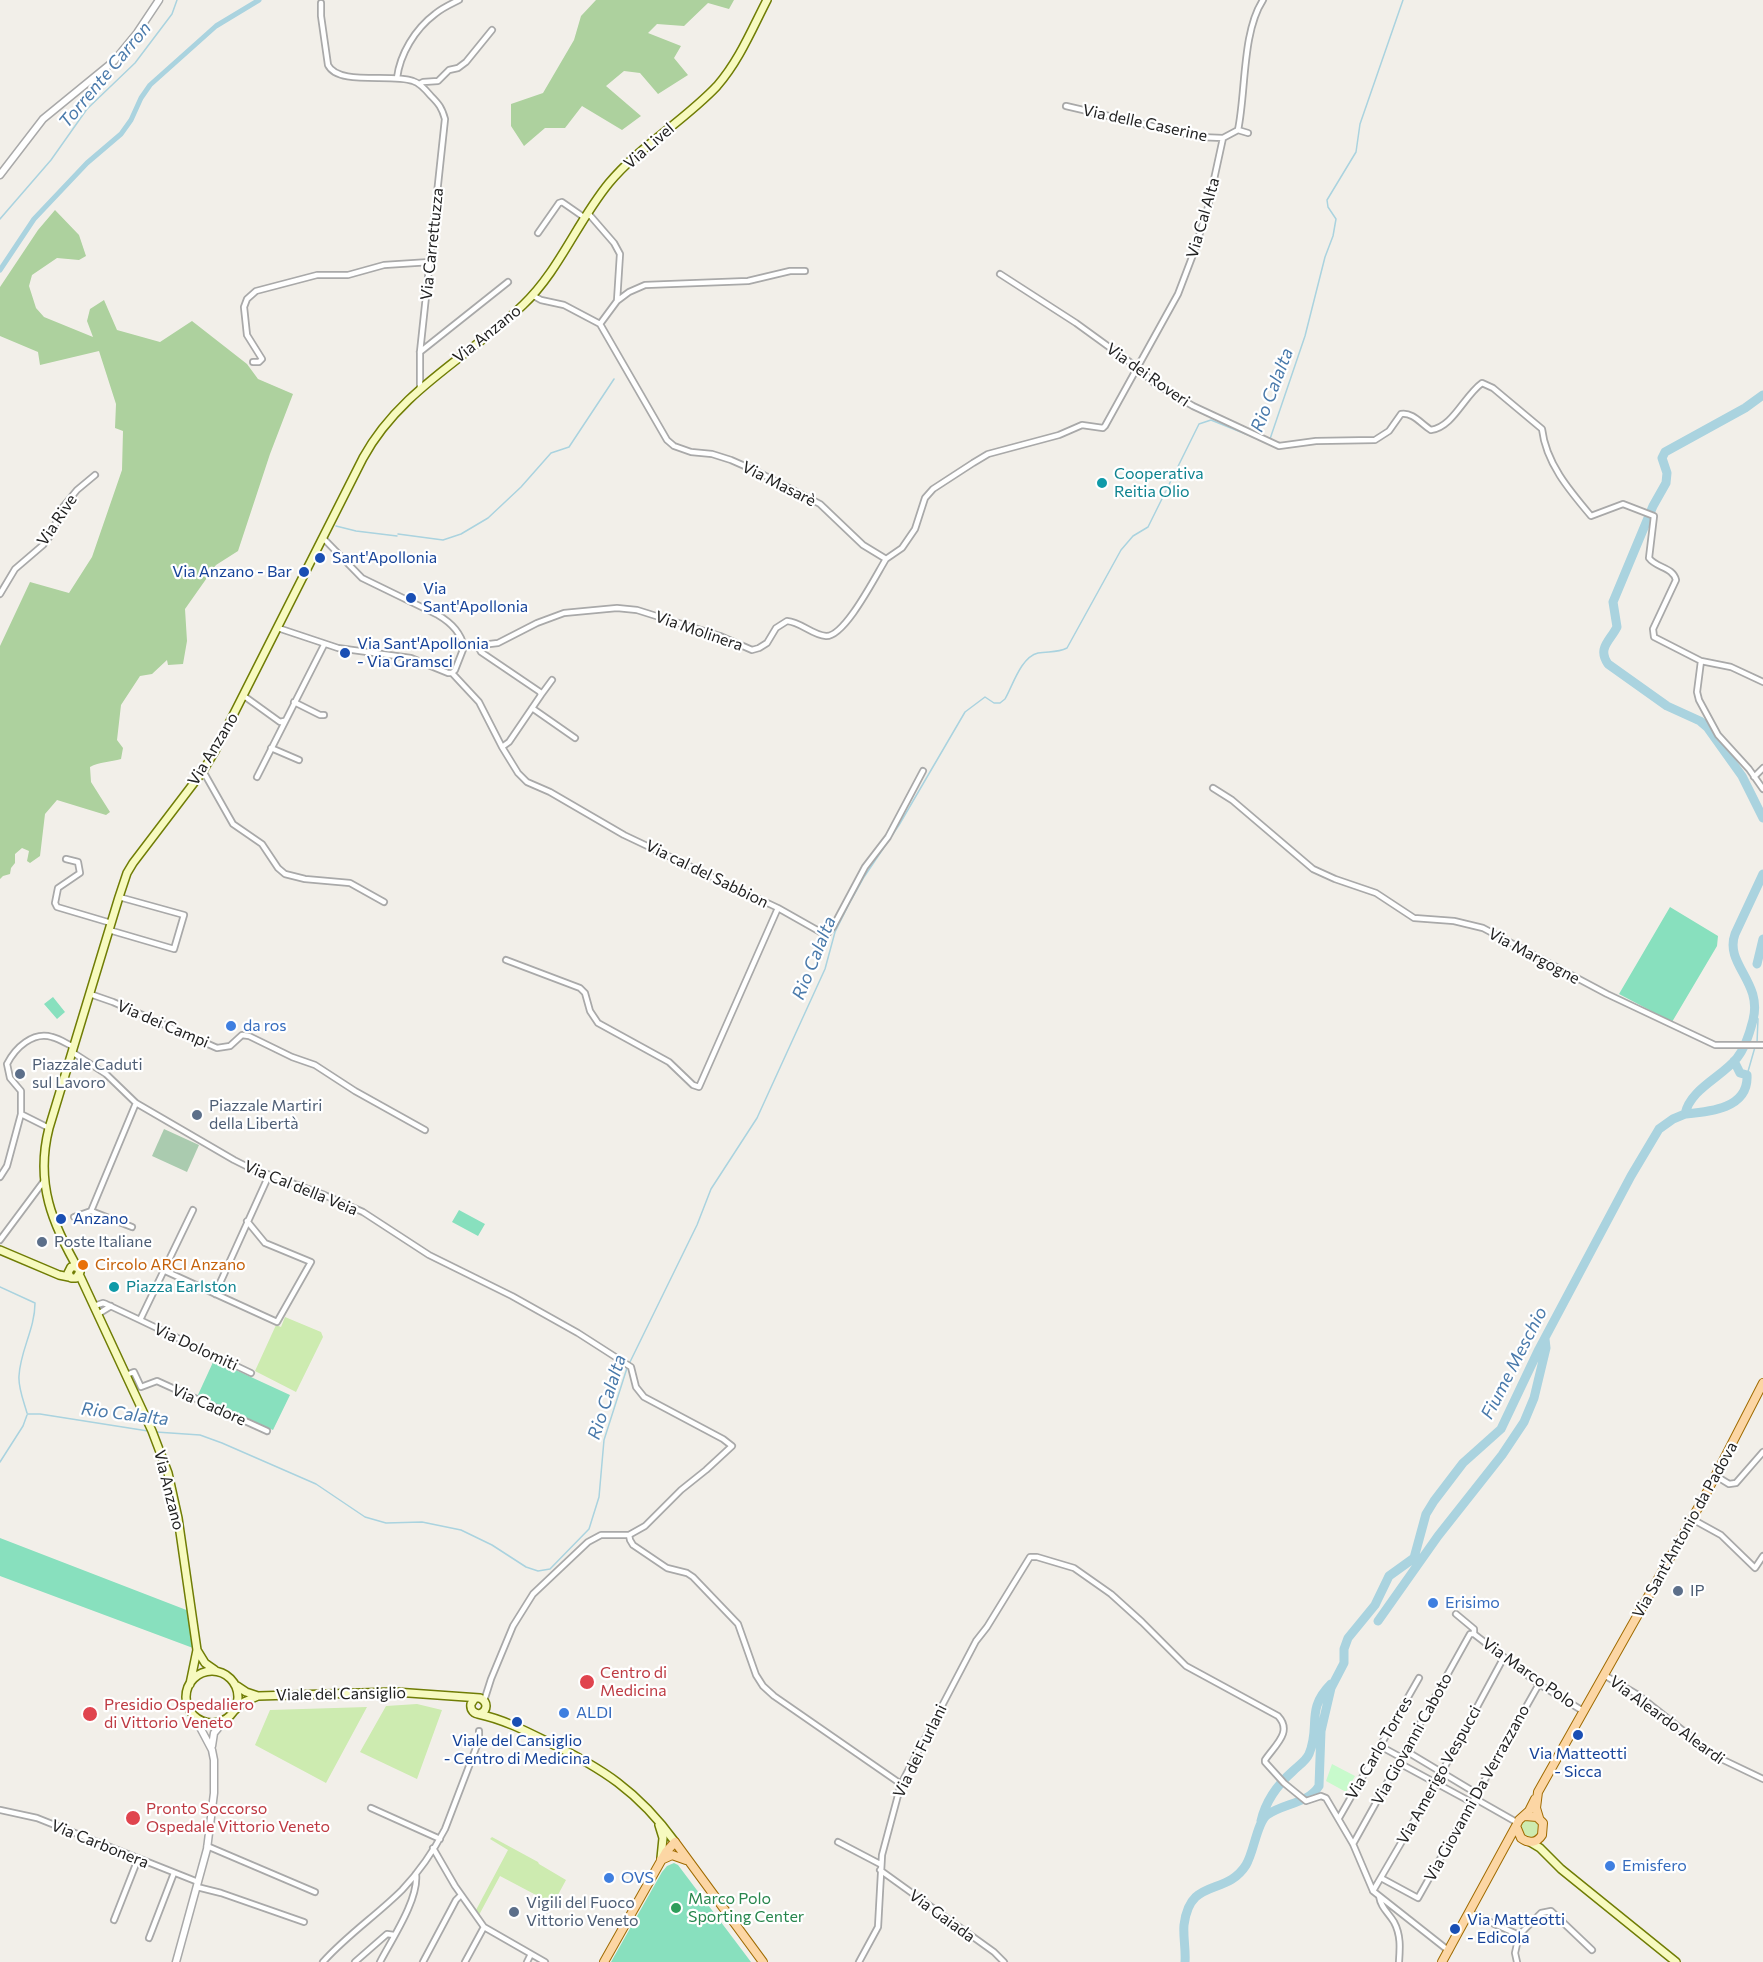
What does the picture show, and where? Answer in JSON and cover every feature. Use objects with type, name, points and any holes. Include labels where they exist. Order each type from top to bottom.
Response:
[{"type":"main road","name":"Via Livel","points":[[532,295],[550,273],[606,187],[622,169],[721,81],[736,60],[767,0]]},
{"type":"main road","name":"Via Anzano","points":[[190,1684],[198,1650],[168,1473],[156,1439],[90,1297],[73,1272],[70,1255],[51,1209],[44,1181],[44,1154],[50,1128],[129,868],[216,751],[373,442],[397,410],[420,388],[510,316],[532,295]]},
{"type":"main road","points":[[0,1250],[54,1272],[73,1272]]},
{"type":"main road","name":"Via Sant'Antonio da Padova","points":[[1525,1816],[1716,1476],[1763,1383]]},
{"type":"main road","points":[[198,1650],[205,1663],[227,1676],[235,1684],[238,1697],[235,1710],[224,1721],[212,1724],[194,1716],[186,1695],[194,1679],[204,1672],[217,1672]]},
{"type":"main road","name":"Viale del Cansiglio","points":[[235,1684],[246,1692],[258,1696],[395,1692],[481,1701],[490,1711],[523,1730]]},
{"type":"main road","name":"Viale del Cansiglio","points":[[424,1694],[462,1702],[474,1712],[523,1730],[580,1758],[607,1774],[634,1795],[656,1817],[763,1962]]},
{"type":"main road","name":"Viale del Cansiglio","points":[[235,1710],[244,1702],[258,1696]]},
{"type":"main road","points":[[471,1701],[481,1701],[483,1713],[474,1712],[471,1701]]},
{"type":"main road","points":[[1538,1793],[1536,1808],[1544,1827],[1542,1835],[1546,1849],[1555,1863]]},
{"type":"main road","points":[[1442,1962],[1517,1825],[1525,1816],[1533,1815],[1539,1818]]},
{"type":"main road","points":[[656,1817],[663,1838],[660,1861]]},
{"type":"main road","points":[[1517,1825],[1518,1835],[1540,1848],[1555,1863],[1676,1962]]},
{"type":"main road","points":[[1503,1853],[1514,1844],[1537,1840],[1542,1835]]},
{"type":"main road","points":[[604,1962],[660,1861],[675,1842]]},
{"type":"main road","points":[[660,1861],[672,1855],[690,1862]]},
{"type":"street","points":[[0,175],[43,119],[114,61],[137,33],[159,0]]},
{"type":"street","points":[[397,78],[399,62],[406,47],[435,14],[459,0]]},
{"type":"street","points":[[1238,130],[1256,12],[1263,0]]},
{"type":"street","points":[[321,3],[328,65],[336,74],[397,78],[419,84],[438,81],[449,70],[458,68],[466,62],[492,30]]},
{"type":"street","name":"Via Carrettuzza","points":[[419,84],[441,106],[445,119],[420,352],[420,388]]},
{"type":"street","name":"Via delle Caserine","points":[[1066,106],[1199,137],[1223,138]]},
{"type":"street","points":[[1223,138],[1238,130],[1248,134]]},
{"type":"street","name":"Via Cal Alta","points":[[886,559],[902,548],[915,529],[925,498],[933,489],[974,462],[988,454],[1059,435],[1082,425],[1103,428],[1178,294],[1208,207],[1223,138]]},
{"type":"street","points":[[538,233],[559,202],[587,215],[614,243],[620,254],[617,301]]},
{"type":"street","points":[[253,362],[259,362],[262,358],[247,334],[244,307],[247,299],[256,291],[316,275],[348,275],[384,265],[430,262]]},
{"type":"street","points":[[532,295],[541,300],[564,304],[600,324],[617,301],[628,292],[645,285],[748,281],[804,271]]},
{"type":"street","name":"Via dei Roveri","points":[[1000,274],[1076,323],[1138,368],[1154,383],[1192,406],[1279,446],[1316,441],[1375,440],[1389,431],[1404,413],[1410,414],[1431,430],[1439,429],[1472,391],[1482,383],[1493,388],[1542,429],[1546,451],[1571,492],[1591,516],[1623,504],[1653,514],[1649,558],[1672,572],[1676,580],[1653,629],[1653,634],[1664,643],[1701,661]]},
{"type":"street","points":[[420,352],[508,282]]},
{"type":"street","name":"Via Masarè","points":[[600,324],[667,440],[674,447],[731,460],[820,504],[863,545],[886,559]]},
{"type":"street","name":"Via Rive","points":[[0,594],[15,569],[51,536],[68,501],[95,475]]},
{"type":"street","points":[[323,538],[362,578],[444,618],[457,631],[464,647],[462,657],[452,673]]},
{"type":"street","name":"Via Molinera","points":[[464,647],[508,639],[556,615],[621,608],[649,614],[720,636],[752,650],[767,643],[776,628],[787,621],[799,623],[827,636],[840,629],[886,559]]},
{"type":"street","points":[[278,628],[324,645],[402,656],[439,671],[452,673],[479,702],[502,747],[509,742],[552,680]]},
{"type":"street","points":[[257,777],[324,645]]},
{"type":"street","points":[[478,646],[481,652],[540,692],[541,695]]},
{"type":"street","points":[[1763,682],[1731,667],[1701,661],[1697,692],[1698,700],[1718,735],[1763,789]]},
{"type":"street","points":[[244,696],[280,722],[284,721]]},
{"type":"street","points":[[294,702],[324,715]]},
{"type":"street","points":[[532,708],[575,738]]},
{"type":"street","name":"Via cal del Sabbion","points":[[502,747],[527,782],[550,792],[624,835],[778,908],[699,1088],[669,1062],[598,1023],[590,1011],[585,993],[580,988],[506,960]]},
{"type":"street","points":[[271,748],[299,760]]},
{"type":"street","points":[[1755,777],[1763,768]]},
{"type":"street","points":[[203,771],[233,824],[262,844],[272,861],[285,874],[305,879],[350,883],[384,902]]},
{"type":"street","points":[[778,908],[824,934],[828,933],[865,867],[888,837],[922,771]]},
{"type":"street","name":"Via Margogne","points":[[1213,788],[1232,800],[1314,869],[1376,893],[1414,918],[1455,921],[1483,928],[1607,994],[1715,1045],[1760,1045]]},
{"type":"street","points":[[66,859],[78,862],[80,873],[58,888],[55,903],[57,907],[174,949],[184,915],[119,897]]},
{"type":"street","name":"Via dei Campi","points":[[90,994],[217,1048],[230,1046],[242,1035],[249,1036],[292,1057],[315,1065],[355,1091],[425,1130]]},
{"type":"street","name":"Via Cal della Veia","points":[[21,1114],[21,1091],[8,1072],[9,1059],[29,1039],[52,1037],[106,1074],[136,1103],[234,1160],[363,1212],[429,1255],[506,1293],[578,1333],[631,1367],[636,1387],[644,1397],[676,1412],[730,1444],[706,1470],[681,1490],[645,1526],[629,1534]]},
{"type":"street","points":[[91,1211],[136,1103]]},
{"type":"street","points":[[0,1177],[7,1166],[21,1114],[50,1128]]},
{"type":"street","points":[[215,1294],[269,1175]]},
{"type":"street","points":[[0,1240],[44,1181]]},
{"type":"street","points":[[140,1320],[193,1210]]},
{"type":"street","points":[[74,1216],[91,1211],[132,1227]]},
{"type":"street","points":[[163,1270],[277,1322],[311,1262],[265,1243],[247,1221]]},
{"type":"street","points":[[94,1306],[103,1303],[111,1306]]},
{"type":"street","points":[[98,1314],[111,1306]]},
{"type":"street","name":"Via Dolomiti","points":[[111,1306],[251,1373]]},
{"type":"street","name":"Via Cadore","points":[[126,1375],[134,1372],[141,1387],[157,1381],[267,1431]]},
{"type":"street","points":[[1716,1476],[1729,1484],[1736,1483],[1762,1455]]},
{"type":"street","points":[[1692,1519],[1722,1535],[1755,1568],[1763,1556]]},
{"type":"street","points":[[481,1701],[513,1626],[533,1594],[588,1542],[601,1535],[629,1534],[633,1545],[667,1568],[687,1573],[693,1577],[738,1624],[756,1675],[774,1695],[901,1784]]},
{"type":"street","name":"Via dei Furlani","points":[[860,1962],[878,1927],[880,1867],[901,1784],[976,1641],[987,1628],[1030,1557],[1046,1558],[1074,1568],[1111,1594],[1186,1666],[1278,1716],[1284,1725],[1284,1733],[1265,1762],[1306,1801],[1321,1796],[1326,1798],[1339,1818]]},
{"type":"street","name":"Via Marco Polo","points":[[1456,1614],[1474,1629],[1472,1634],[1539,1684],[1583,1711]]},
{"type":"street","name":"Via Giovanni Caboto","points":[[1353,1844],[1472,1634]]},
{"type":"street","name":"Via Amerigo Vespucci","points":[[1373,1891],[1442,1773],[1504,1657]]},
{"type":"street","name":"Via Aleardo Aleardi","points":[[1604,1675],[1643,1698],[1715,1756],[1763,1779]]},
{"type":"street","name":"Via Carlo Torres","points":[[1339,1818],[1419,1678]]},
{"type":"street","name":"Via Giovanni Da Verrazzano","points":[[1381,1878],[1418,1898],[1539,1684]]},
{"type":"street","points":[[176,1962],[207,1846],[214,1792],[212,1750],[194,1716]]},
{"type":"street","points":[[212,1750],[214,1734],[224,1721]]},
{"type":"street","points":[[323,1962],[403,1889],[440,1839],[479,1740],[479,1731]]},
{"type":"street","points":[[1380,1746],[1402,1758]]},
{"type":"street","points":[[1406,1751],[1517,1825]]},
{"type":"street","points":[[1399,1763],[1436,1783],[1474,1798]]},
{"type":"street","points":[[371,1808],[440,1839]]},
{"type":"street","name":"Via Carbonera","points":[[0,1810],[37,1818],[174,1873],[198,1885],[304,1922]]},
{"type":"street","points":[[1339,1818],[1373,1891],[1449,1951]]},
{"type":"street","name":"Via Gaiada","points":[[838,1842],[880,1867],[994,1952],[1004,1962]]},
{"type":"street","points":[[207,1846],[315,1892]]},
{"type":"street","points":[[433,1848],[461,1895],[484,1927],[545,1962]]},
{"type":"street","points":[[114,1920],[138,1859]]},
{"type":"street","points":[[149,1938],[174,1873]]},
{"type":"street","points":[[380,1962],[411,1899],[416,1873]]},
{"type":"street","points":[[423,1962],[456,1900],[461,1895]]},
{"type":"street","points":[[1379,1896],[1381,1905],[1394,1922],[1398,1933],[1401,1944],[1399,1962]]},
{"type":"street","points":[[1517,1962],[1515,1953],[1519,1935],[1541,1913],[1551,1911],[1592,1950]]},
{"type":"street","points":[[1470,1913],[1519,1935]]},
{"type":"street","points":[[465,1962],[484,1927]]},
{"type":"street","points":[[355,1962],[387,1934],[394,1935]]},
{"type":"street","points":[[527,1962],[531,1954]]},
{"type":"green space","points":[[596,0],[734,0],[729,9],[708,3],[684,26],[657,24],[648,33],[681,46],[674,58],[688,75],[658,94],[640,73],[624,71],[606,86],[641,116],[622,130],[582,106],[565,128],[545,128],[524,146],[511,126],[511,104],[543,93],[574,40],[581,16]]},
{"type":"green space","points":[[55,210],[79,235],[86,256],[79,260],[57,258],[32,275],[29,286],[36,308],[44,317],[93,337],[87,321],[90,309],[104,300],[117,330],[160,342],[192,321],[247,364],[258,379],[293,394],[270,454],[238,551],[216,565],[185,609],[187,641],[183,664],[168,665],[167,660],[152,674],[140,676],[121,705],[117,740],[123,748],[121,759],[90,767],[91,782],[110,812],[106,815],[57,800],[45,814],[40,856],[30,863],[27,861],[29,851],[22,848],[15,854],[15,863],[10,874],[0,879],[0,646],[30,582],[69,593],[92,557],[122,470],[123,431],[115,428],[116,404],[99,351],[40,365],[38,352],[0,336],[0,287],[38,230]]},
{"type":"green space","points":[[1670,907],[1718,936],[1717,946],[1672,1022],[1619,994]]},
{"type":"green space","points":[[53,997],[65,1012],[57,1019],[44,1004]]},
{"type":"green space","points":[[164,1129],[199,1145],[187,1172],[152,1156]]},
{"type":"green space","points":[[459,1210],[485,1224],[478,1236],[452,1222]]},
{"type":"green space","points":[[285,1317],[321,1332],[323,1337],[296,1392],[255,1371],[276,1325],[281,1327]]},
{"type":"green space","points":[[214,1360],[290,1395],[273,1430],[197,1397]]},
{"type":"green space","points":[[0,1538],[189,1611],[193,1648],[0,1576]]},
{"type":"green space","points":[[417,1704],[442,1710],[417,1779],[360,1752],[386,1706]]},
{"type":"green space","points":[[367,1707],[326,1783],[255,1745],[270,1710]]},
{"type":"green space","points":[[1332,1764],[1355,1776],[1346,1792],[1326,1781]]},
{"type":"green space","points":[[1532,1818],[1540,1825],[1538,1836],[1529,1840],[1520,1834],[1520,1824],[1525,1819]]},
{"type":"green space","points":[[492,1837],[566,1880],[553,1904],[500,1876],[479,1915],[476,1910],[508,1850],[490,1839]]},
{"type":"green space","name":"Marco Polo Sporting Center","points":[[674,1863],[678,1865],[751,1962],[611,1962],[662,1872]]},
{"type":"waterway","name":"Torrente Carron","points":[[0,219],[51,160],[87,109],[135,63],[172,14],[177,0]]},
{"type":"waterway","points":[[0,270],[34,219],[87,163],[121,134],[150,85],[216,26],[259,0]]},
{"type":"waterway","name":"Rio Calalta","points":[[1270,439],[1305,336],[1325,257],[1333,236],[1336,219],[1328,207],[1327,200],[1356,152],[1360,124],[1403,0]]},
{"type":"waterway","points":[[398,534],[443,540],[461,534],[488,518],[521,487],[551,453],[569,447],[614,379]]},
{"type":"waterway","name":"Fiume Meschio","points":[[1763,395],[1745,408],[1665,452],[1662,458],[1667,473],[1666,483],[1653,506],[1613,602],[1617,627],[1604,649],[1608,664],[1667,706],[1700,721],[1707,727],[1742,776],[1763,818]]},
{"type":"waterway","name":"Rio Calalta","points":[[629,1364],[697,1225],[711,1189],[757,1118],[825,969],[835,932],[849,904],[899,825],[965,712],[985,697],[994,703],[1000,703],[1005,699],[1018,672],[1032,656],[1067,648],[1121,550],[1133,536],[1148,527],[1199,424],[1211,420],[1268,443]]},
{"type":"waterway","points":[[336,526],[397,536]]},
{"type":"waterway","name":"Fiume Meschio","points":[[1185,1962],[1184,1925],[1193,1899],[1238,1875],[1249,1859],[1261,1824],[1267,1815],[1302,1800],[1319,1786],[1321,1731],[1331,1688],[1344,1663],[1344,1649],[1348,1638],[1375,1605],[1389,1576],[1414,1558],[1426,1514],[1434,1501],[1463,1463],[1501,1429],[1539,1349],[1631,1176],[1659,1129],[1685,1114],[1693,1097],[1731,1065],[1742,1050],[1752,1025],[1755,1007],[1753,995],[1738,964],[1733,945],[1735,934],[1763,874]]},
{"type":"waterway","points":[[1757,964],[1763,939]]},
{"type":"waterway","points":[[1755,1014],[1758,1019],[1757,1043]]},
{"type":"waterway","points":[[1747,1075],[1755,1047]]},
{"type":"waterway","points":[[1685,1114],[1715,1110],[1734,1102],[1741,1095],[1746,1086],[1747,1075],[1740,1073],[1734,1061]]},
{"type":"waterway","points":[[0,1287],[35,1303],[33,1322],[19,1376],[20,1390],[27,1413]]},
{"type":"waterway","points":[[1378,1621],[1438,1536],[1502,1455],[1524,1422],[1534,1398],[1546,1348],[1545,1339]]},
{"type":"waterway","name":"Rio Calalta","points":[[156,1432],[200,1435],[222,1443],[316,1484],[365,1517],[386,1523],[422,1522],[461,1530],[492,1545],[526,1567],[538,1571],[550,1569],[589,1529],[599,1497],[604,1440],[627,1368]]},
{"type":"waterway","name":"Rio Calalta","points":[[28,1414],[148,1431]]},
{"type":"waterway","points":[[0,1462],[23,1426],[27,1415]]},
{"type":"waterway","points":[[1261,1821],[1273,1793],[1309,1754],[1318,1702],[1331,1684]]},
{"type":"place","name":"Cooperativa Reitia Olio","points":[[1102,483]]},
{"type":"place","name":"Sant'Apollonia","points":[[320,558]]},
{"type":"place","name":"Via Anzano - Bar","points":[[304,572]]},
{"type":"place","name":"Via Sant'Apollonia","points":[[411,598]]},
{"type":"place","name":"Via Sant'Apollonia - Via Gramsci","points":[[345,653]]},
{"type":"place","name":"da ros","points":[[231,1026]]},
{"type":"place","name":"Piazzale Caduti sul Lavoro","points":[[20,1074]]},
{"type":"place","name":"Piazzale Martiri della Libertà","points":[[197,1115]]},
{"type":"place","name":"Anzano","points":[[61,1219]]},
{"type":"place","name":"Poste Italiane","points":[[42,1242]]},
{"type":"place","name":"Circolo ARCI Anzano","points":[[83,1265]]},
{"type":"place","name":"Piazza Earlston","points":[[114,1287]]},
{"type":"place","name":"IP","points":[[1678,1591]]},
{"type":"place","name":"Erisimo","points":[[1433,1603]]},
{"type":"place","name":"Centro di Medicina","points":[[587,1682]]},
{"type":"place","name":"ALDI","points":[[564,1713]]},
{"type":"place","name":"Presidio Ospedaliero di Vittorio Veneto","points":[[90,1714]]},
{"type":"place","name":"Viale del Cansiglio - Centro di Medicina","points":[[517,1722]]},
{"type":"place","name":"Via Matteotti - Sicca","points":[[1578,1735]]},
{"type":"place","name":"Pronto Soccorso Ospedale Vittorio Veneto","points":[[133,1818]]},
{"type":"place","name":"Emisfero","points":[[1610,1866]]},
{"type":"place","name":"OVS","points":[[609,1878]]},
{"type":"place","name":"Marco Polo Sporting Center","points":[[676,1908]]},
{"type":"place","name":"Vigili del Fuoco Vittorio Veneto","points":[[514,1912]]},
{"type":"place","name":"Via Matteotti - Edicola","points":[[1455,1929]]}]
